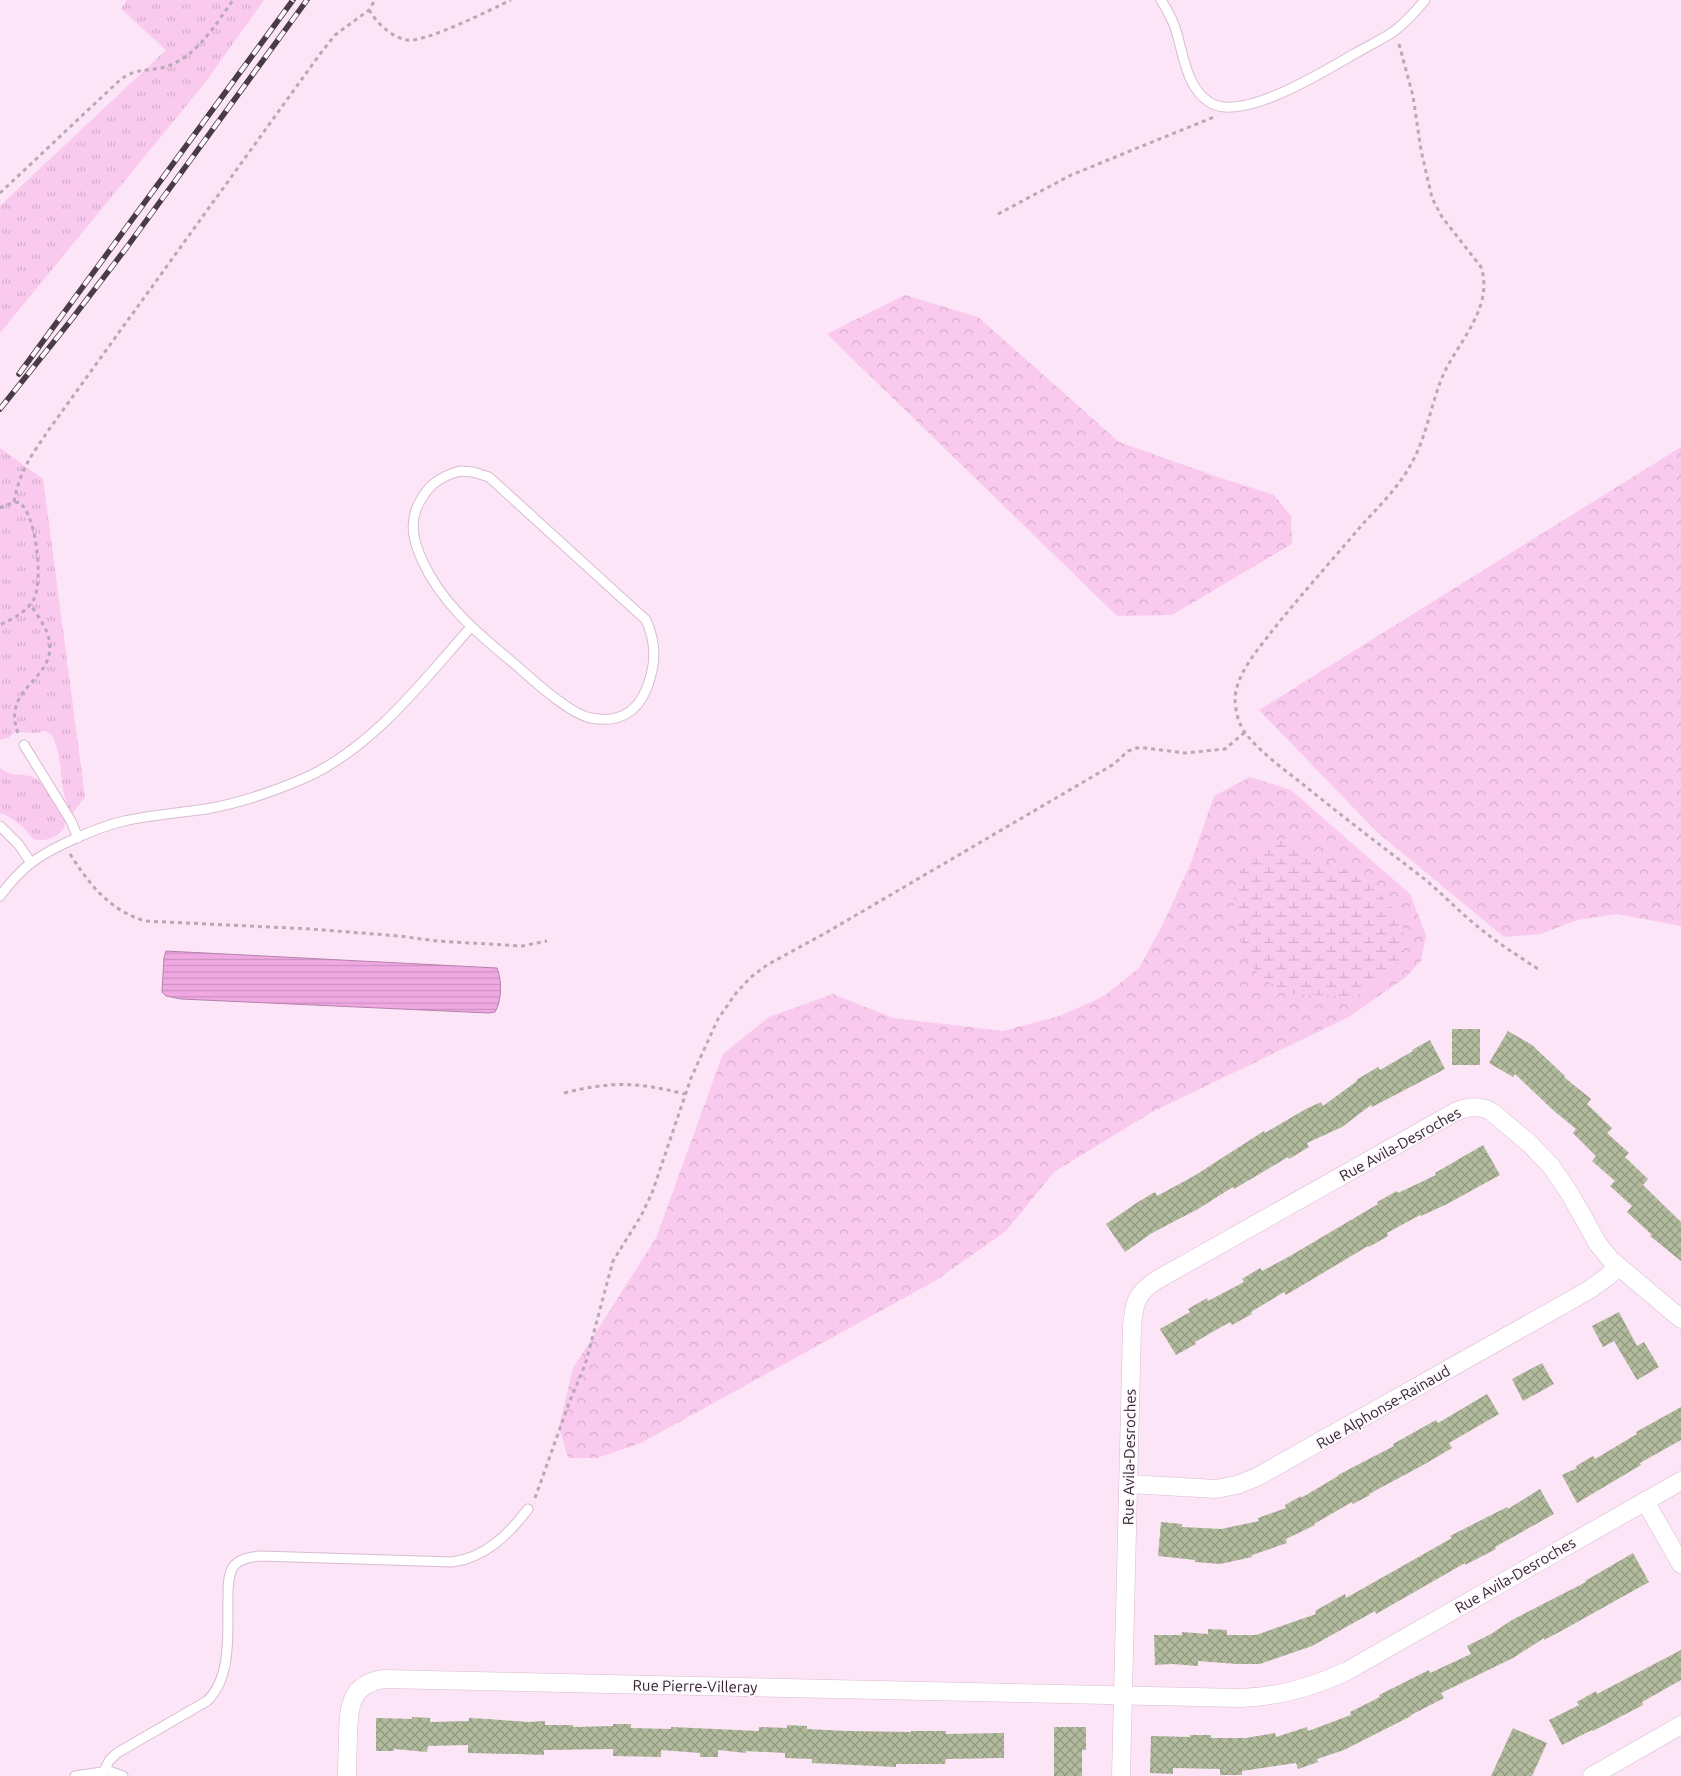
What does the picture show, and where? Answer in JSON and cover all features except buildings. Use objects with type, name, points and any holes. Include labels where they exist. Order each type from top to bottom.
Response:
[{"type":"street","name":"Rue Avila-Desroches","points":[[1681,1319],[1618,1267],[1604,1252],[1557,1174],[1529,1143],[1488,1109],[1475,1107],[1460,1110],[1172,1272],[1144,1290],[1136,1300],[1133,1312],[1123,1695],[1250,1698],[1317,1684],[1356,1666],[1681,1481]]},
{"type":"street","name":"Rue Alphonse-Rainaud","points":[[1129,1484],[1216,1489],[1256,1477],[1589,1290],[1607,1278],[1618,1267]]},
{"type":"street","points":[[1645,1501],[1681,1564]]},
{"type":"street","name":"Rue Pierre-Villeray","points":[[347,1776],[348,1716],[351,1701],[365,1685],[384,1679],[1123,1695]]},
{"type":"street","points":[[1121,1776],[1123,1695]]},
{"type":"street","points":[[1592,1776],[1681,1725]]},
{"type":"lane","points":[[1161,0],[1176,33],[1184,64],[1192,83],[1202,96],[1210,102],[1226,108],[1253,103],[1278,95],[1323,72],[1392,33],[1425,0]]},
{"type":"lane","points":[[460,471],[474,472],[489,477],[646,620],[653,635],[655,651],[652,673],[639,704],[626,716],[609,720],[589,718],[553,697],[471,627],[446,601],[428,574],[416,548],[412,530],[414,514],[422,497],[432,484],[445,476],[460,471]]},
{"type":"lane","points":[[0,896],[14,878],[31,863],[100,828],[123,821],[207,808],[249,799],[281,788],[331,764],[381,724],[413,692],[471,627]]},
{"type":"lane","points":[[24,745],[71,821],[78,838]]},
{"type":"lane","points":[[0,826],[19,845],[31,863]]},
{"type":"lane","points":[[104,1771],[109,1761],[118,1753],[207,1701],[215,1693],[224,1669],[230,1573],[234,1566],[241,1561],[249,1557],[261,1556],[452,1562],[466,1560],[480,1554],[498,1541],[515,1526],[528,1509]]},
{"type":"lane","points":[[75,1776],[104,1771],[123,1776]]},
{"type":"path","points":[[0,193],[122,79],[132,72],[164,67],[174,63],[196,48],[233,0]]},
{"type":"path","points":[[14,502],[16,486],[23,468],[50,428],[320,54],[335,36],[369,10],[375,0]]},
{"type":"path","points":[[369,10],[375,21],[397,37],[409,40],[422,38],[438,32],[512,0]]},
{"type":"path","points":[[1392,33],[1403,56],[1413,96],[1423,159],[1432,198],[1442,217],[1481,267],[1484,277],[1483,294],[1478,314],[1445,372],[1426,423],[1421,443],[1411,465],[1394,488],[1303,594],[1249,663],[1239,681],[1235,697],[1236,710],[1244,732],[1265,753],[1421,877],[1477,926],[1538,969]]},
{"type":"path","points":[[998,214],[1071,175],[1208,121],[1226,108]]},
{"type":"path","points":[[0,508],[14,502],[24,505],[28,513],[37,551],[37,590],[30,604],[18,616],[0,625]]},
{"type":"path","points":[[11,706],[16,695],[40,671],[46,660],[49,647],[48,635],[30,604]]},
{"type":"path","points":[[10,715],[24,745]]},
{"type":"path","points":[[528,1509],[536,1495],[560,1427],[585,1365],[613,1261],[641,1216],[652,1193],[691,1078],[718,1019],[736,993],[751,977],[767,965],[1114,764],[1128,751],[1146,748],[1185,753],[1217,751],[1225,749],[1244,732]]},
{"type":"path","points":[[64,845],[89,883],[114,906],[129,916],[145,921],[311,929],[437,941],[522,946],[547,941]]},
{"type":"path","points":[[564,1093],[593,1086],[618,1084],[653,1086],[685,1094]]},
{"type":"green space","points":[[127,0],[264,0],[204,84],[0,333],[0,206],[166,50],[121,9]]},
{"type":"green space","points":[[905,295],[978,317],[1119,442],[1274,495],[1291,516],[1292,544],[1172,615],[1117,616],[827,334]]},
{"type":"green space","points":[[1681,447],[1681,926],[1617,914],[1577,920],[1541,934],[1504,937],[1378,833],[1259,710]]},
{"type":"green space","points":[[0,448],[43,479],[85,797],[72,814],[64,796],[58,753],[51,734],[45,731],[34,733],[15,732],[8,738],[0,740]]},
{"type":"green space","points":[[0,768],[11,774],[30,776],[41,783],[56,802],[65,822],[62,831],[58,835],[43,840],[33,839],[18,823],[0,813]]},
{"type":"green space","points":[[1250,777],[1291,790],[1410,894],[1426,935],[1421,961],[1406,977],[1349,1017],[1152,1112],[1054,1172],[1006,1231],[935,1281],[641,1443],[597,1458],[568,1458],[559,1427],[573,1368],[656,1238],[723,1054],[769,1017],[833,994],[893,1018],[1003,1031],[1060,1016],[1104,996],[1139,968],[1163,924],[1192,860],[1214,796]],"holes":[[[1332,865],[1371,883],[1354,997]]]},
{"type":"green space","points":[[1284,838],[1332,865],[1371,883],[1403,921],[1404,953],[1388,978],[1354,997],[1292,994],[1264,980],[1245,959],[1233,900],[1243,869],[1273,842]]},
{"type":"shaded area","points":[[166,951],[497,968],[501,990],[495,1012],[489,1013],[181,999],[166,996],[162,992]]},
{"type":"railway","points":[[19,374],[293,0]]},
{"type":"railway","points":[[0,409],[127,247],[307,0]]}]
